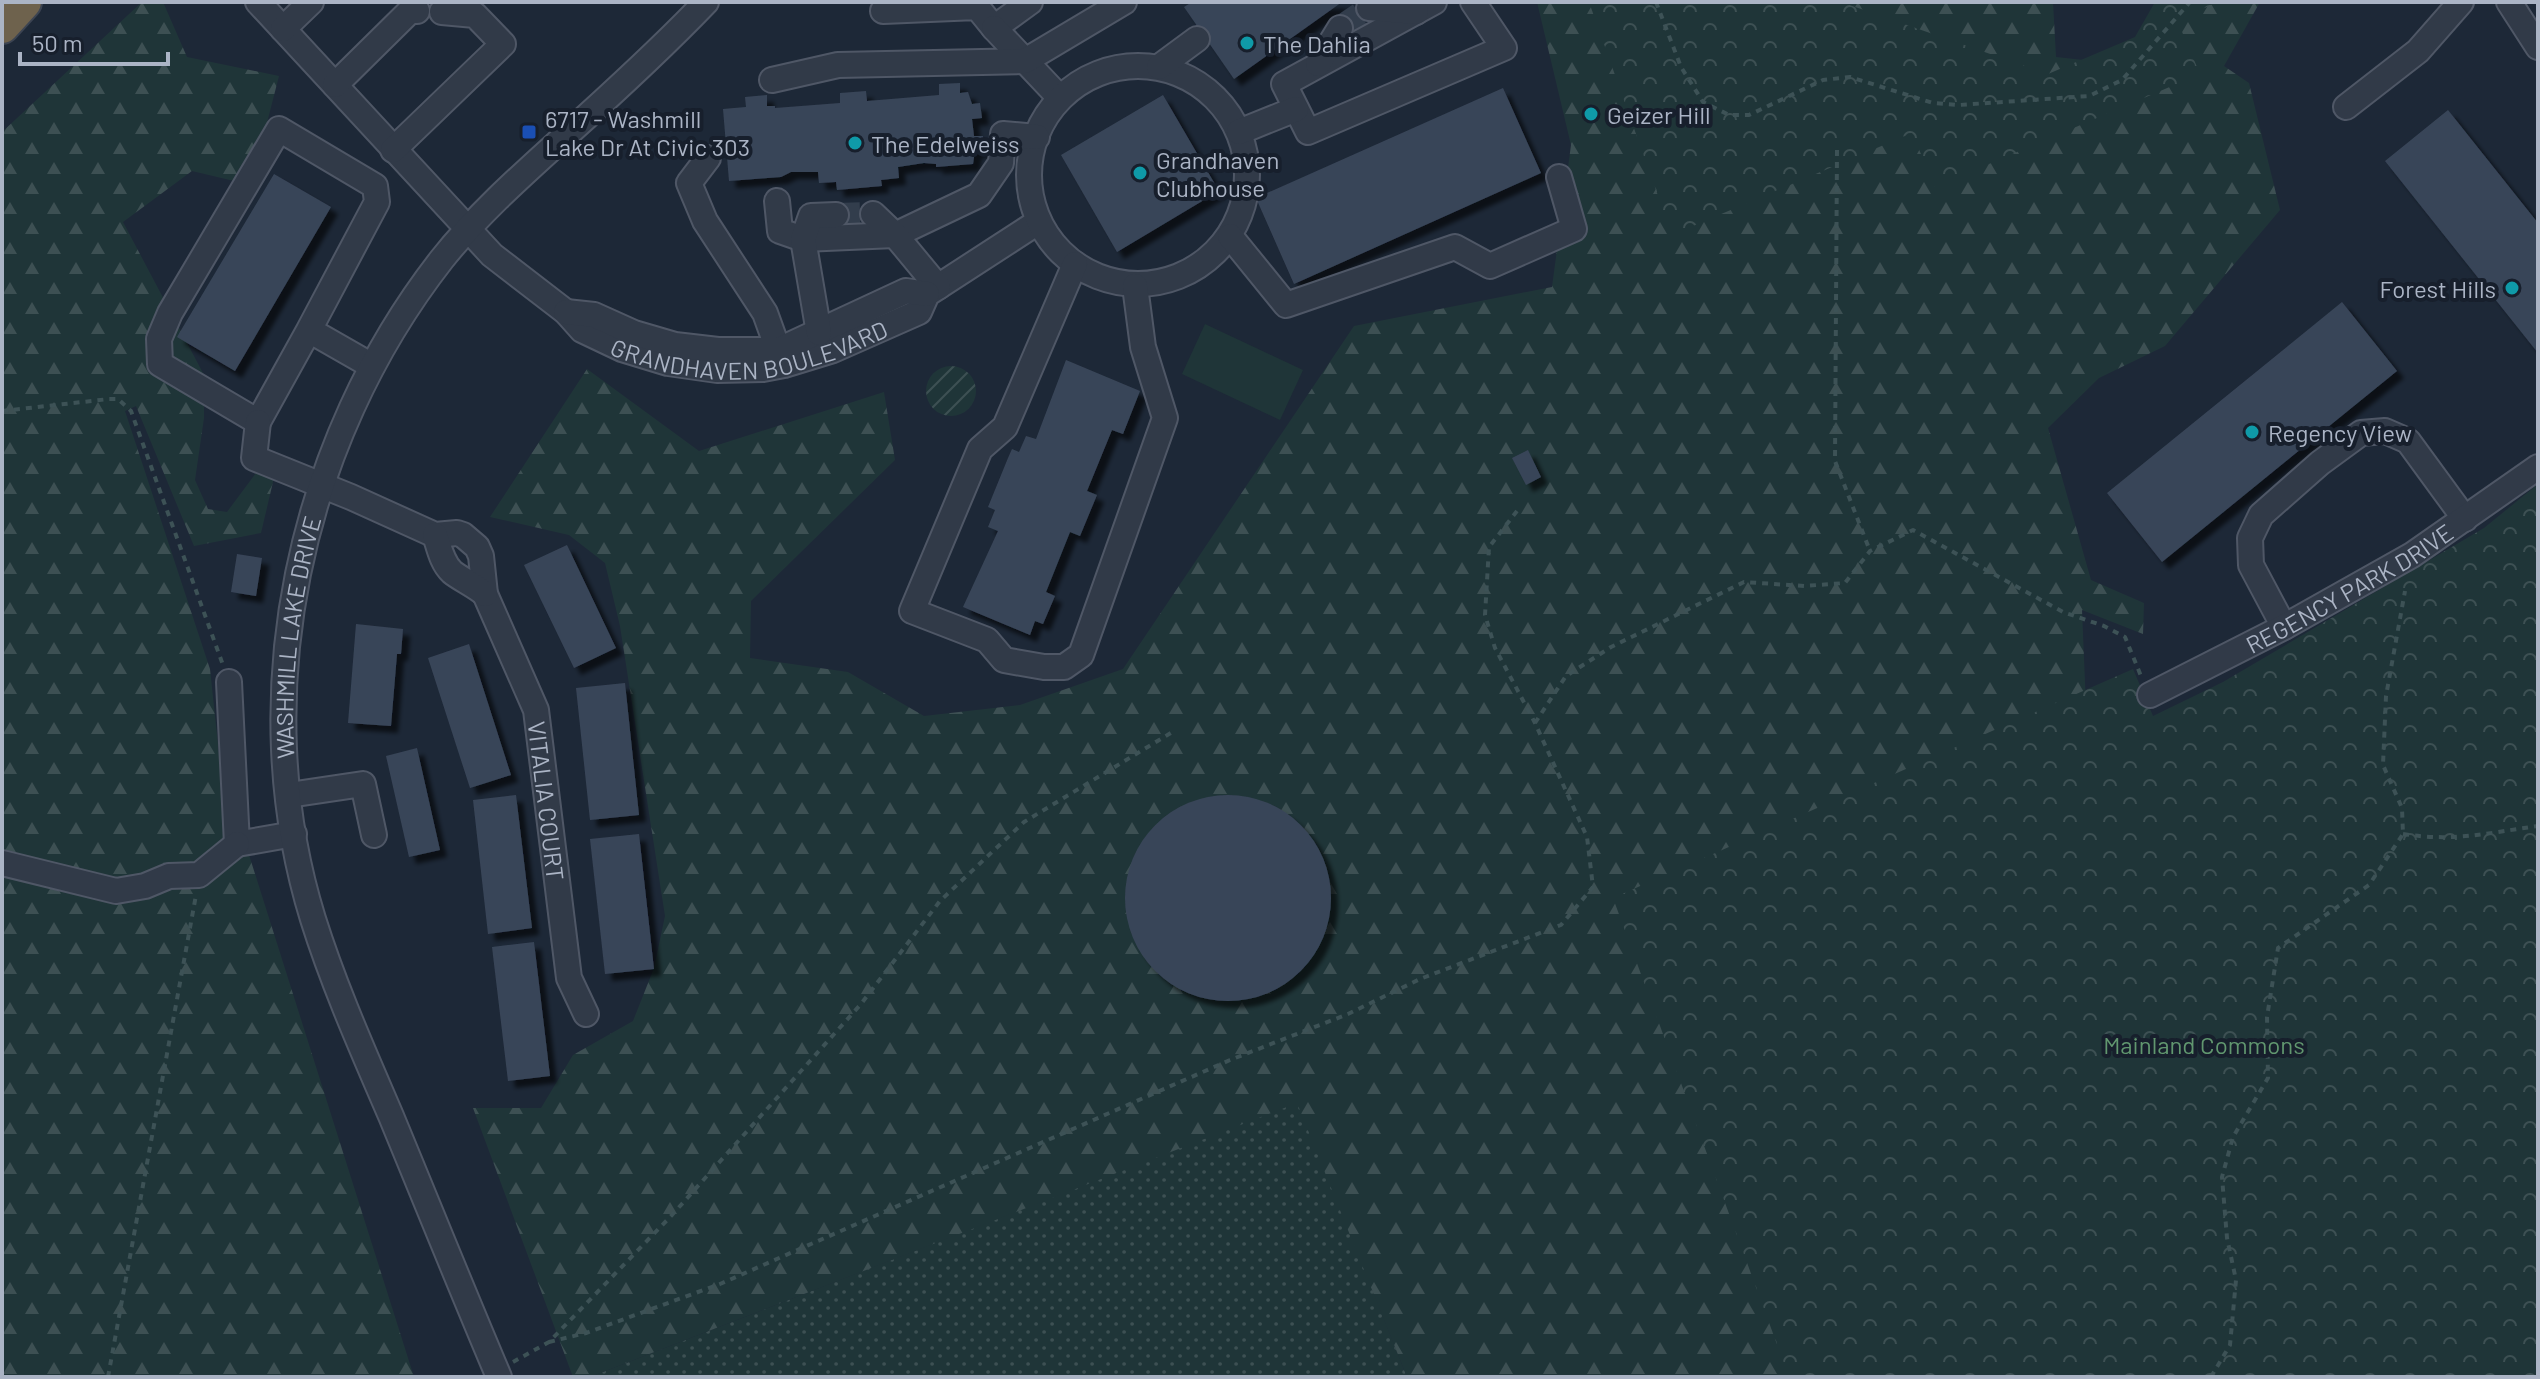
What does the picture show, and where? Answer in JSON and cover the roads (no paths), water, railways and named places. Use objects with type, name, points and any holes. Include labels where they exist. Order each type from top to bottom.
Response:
[{"type":"highway","points":[[2,26],[24,2]]},
{"type":"street","name":"GRANDHAVEN BOULEVARD","points":[[258,2],[492,255],[566,312],[594,315],[634,333],[675,345],[781,357],[833,350],[919,312],[932,290],[1038,222]]},
{"type":"street","points":[[283,29],[311,2]]},
{"type":"street","name":"WASHMILL LAKE DRIVE","points":[[498,1374],[349,1016],[312,917],[294,834],[283,709],[287,642],[297,572],[321,484],[345,423],[372,366],[402,316],[442,260],[524,173],[659,51],[706,2]]},
{"type":"street","points":[[994,28],[1030,2]]},
{"type":"street","points":[[772,80],[838,65],[1025,61],[1124,2]]},
{"type":"street","points":[[1425,7],[1284,84],[1308,132],[1504,48],[1473,2]]},
{"type":"street","points":[[2346,107],[2418,51],[2461,2]]},
{"type":"street","points":[[2509,2],[2538,47]]},
{"type":"street","points":[[883,11],[977,7],[1060,98]]},
{"type":"street","points":[[1369,8],[1425,7]]},
{"type":"street","points":[[335,85],[410,11],[475,15],[503,44],[393,150]]},
{"type":"street","points":[[1317,66],[1340,28]]},
{"type":"street","points":[[1159,67],[1197,39]]},
{"type":"street","points":[[1123,66],[1159,67],[1192,79],[1220,102],[1239,132],[1248,166],[1245,202],[1230,236],[1205,263],[1172,280],[1135,286],[1099,279],[1067,259],[1038,222],[1031,197],[1029,162],[1039,127],[1060,98],[1089,77],[1100,73],[1123,66]]},
{"type":"street","points":[[1239,132],[1296,109]]},
{"type":"street","points":[[279,129],[375,186],[377,202],[309,330],[258,422],[160,364],[159,339],[170,313],[279,129]]},
{"type":"street","points":[[777,201],[780,231],[803,239],[895,235],[979,195],[1001,163],[1003,134],[1037,137]]},
{"type":"street","points":[[708,158],[689,183],[705,221],[765,313],[781,357]]},
{"type":"street","points":[[1230,236],[1286,305],[1455,247],[1490,266],[1574,229],[1559,177]]},
{"type":"street","points":[[873,214],[895,235],[932,290]]},
{"type":"street","points":[[819,333],[803,239],[811,216],[836,215]]},
{"type":"street","points":[[1075,264],[1005,427],[980,449],[912,611],[987,640],[1004,660],[1064,667],[1081,655],[1165,418],[1143,347],[1135,286]]},
{"type":"street","name":"GRANDHAVEN BOULEVARD","points":[[781,357],[819,333],[906,291],[932,290]]},
{"type":"street","points":[[309,330],[372,366]]},
{"type":"street","name":"VITALIA COURT","points":[[258,422],[254,458],[435,535],[457,533],[475,543],[481,556],[485,594],[536,710],[569,978],[586,1014]]},
{"type":"street","points":[[2284,627],[2251,565],[2250,538],[2261,515],[2320,463],[2361,433],[2385,431],[2408,441],[2465,519]]},
{"type":"street","name":"REGENCY PARK DRIVE","points":[[2150,695],[2284,627],[2412,555],[2538,467]]},
{"type":"street","points":[[435,535],[444,561],[452,573],[466,579],[485,594]]},
{"type":"street","points":[[229,682],[237,844]]},
{"type":"street","points":[[289,795],[363,784],[374,835]]},
{"type":"street","points":[[2,863],[116,891],[145,886],[169,876],[199,875],[237,844],[294,834]]},
{"type":"tunnel","points":[[1340,28],[1369,8]]},
{"type":"tunnel","points":[[836,215],[873,214]]},
{"type":"place","name":"The Dahlia","points":[[1247,43]]},
{"type":"place","name":"Geizer Hill","points":[[1591,114]]},
{"type":"place","name":"6717 - Washmill Lake Dr At Civic 303","points":[[529,132]]},
{"type":"place","name":"The Edelweiss","points":[[855,143]]},
{"type":"place","name":"Grandhaven Clubhouse","points":[[1140,173]]},
{"type":"place","name":"Forest Hills","points":[[2512,288]]},
{"type":"place","name":"Regency View","points":[[2252,432]]},
{"type":"park label","name":"Mainland Commons","points":[[2204,1044]]}]
